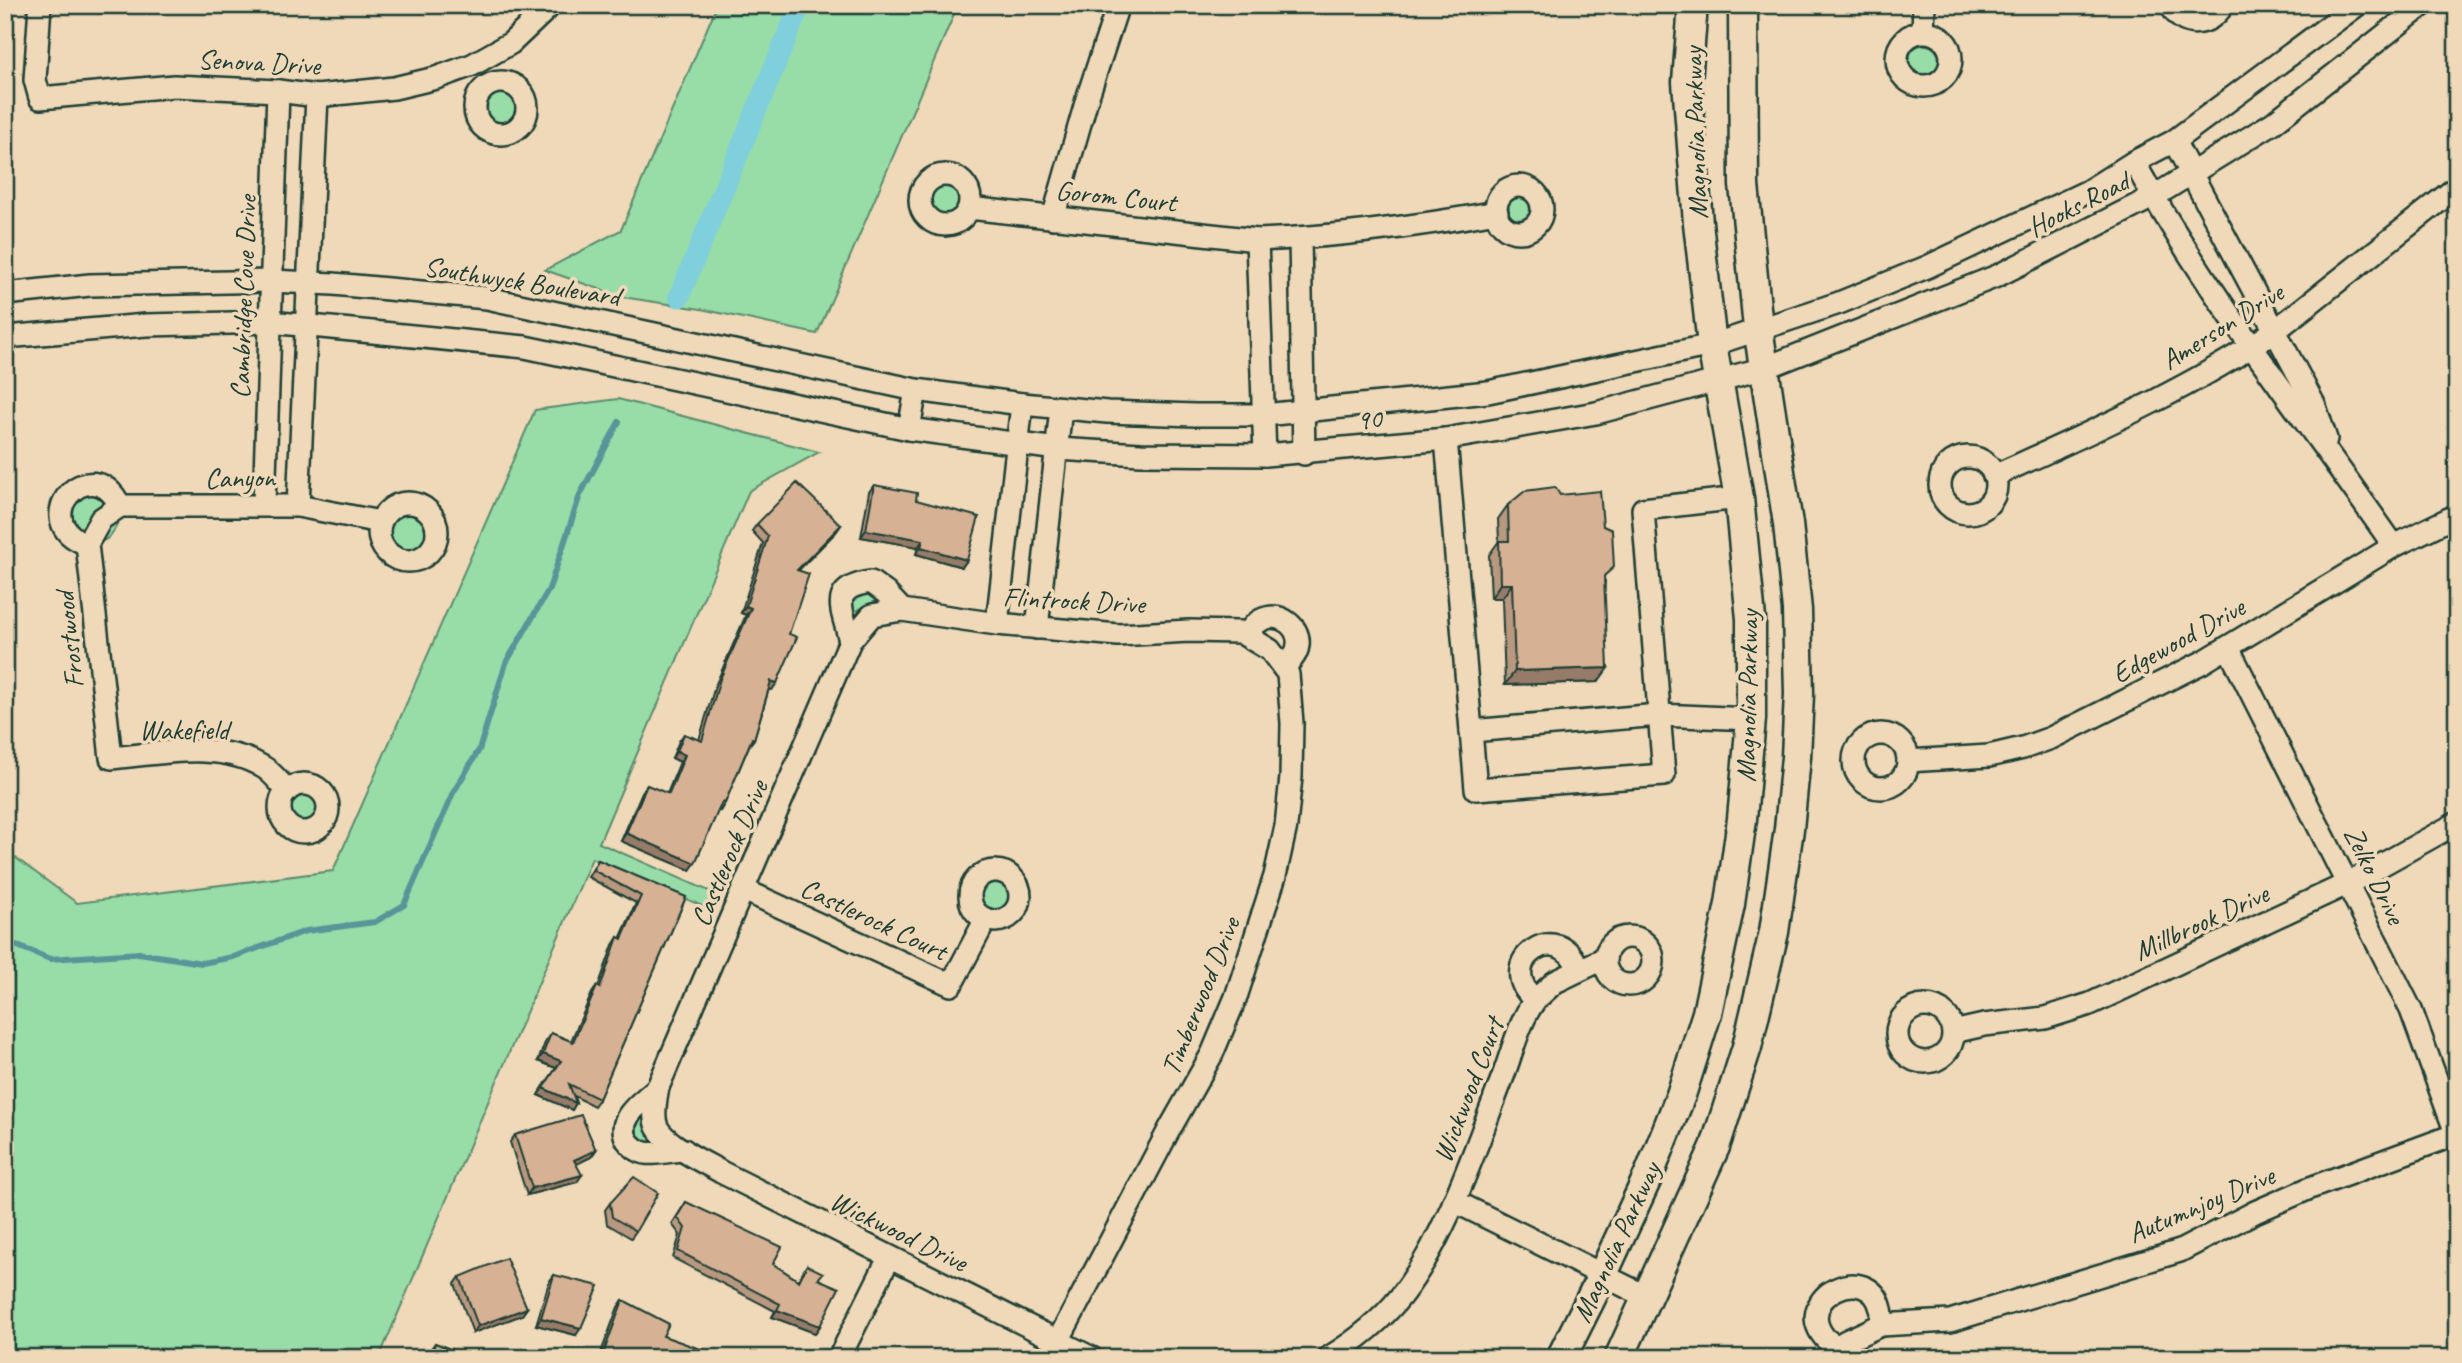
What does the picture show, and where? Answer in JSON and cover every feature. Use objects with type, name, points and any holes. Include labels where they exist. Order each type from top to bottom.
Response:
[{"type":"main road","name":"Magnolia Parkway","points":[[1561,1358],[1650,1172],[1681,1095],[1707,1013],[1730,904],[1742,819],[1751,719],[1751,619],[1739,498],[1712,345],[1698,223],[1687,82],[1693,5]]},
{"type":"main road","name":"Magnolia Parkway","points":[[1619,1358],[1715,1147],[1746,1047],[1774,932],[1789,829],[1799,694],[1797,610],[1788,524],[1758,328],[1744,185],[1742,5]]},
{"type":"street","name":"Senova Drive","points":[[40,5],[35,79],[40,98],[174,86],[278,91],[317,96],[394,88],[436,78],[472,65],[511,43],[551,5]]},
{"type":"street","points":[[1053,218],[1087,99],[1118,5]]},
{"type":"street","points":[[1923,31],[1924,5]]},
{"type":"street","points":[[2171,5],[2179,18],[2200,24],[2210,20],[2223,5]]},
{"type":"street","name":"Hooks Road","points":[[1712,345],[1839,303],[1927,267],[2088,191],[2174,141],[2357,5]]},
{"type":"street","name":"Hooks Road","points":[[1720,381],[1765,368],[1997,276],[2153,197],[2273,123],[2423,5]]},
{"type":"street","points":[[472,65],[488,85]]},
{"type":"street","name":"Cambridge Cove Drive","points":[[264,505],[278,91]]},
{"type":"street","points":[[298,506],[317,96]]},
{"type":"street","points":[[2174,141],[2315,406],[2331,455]]},
{"type":"street","points":[[2134,162],[2153,197],[2250,348],[2331,455],[2394,547]]},
{"type":"street","name":"Amerson Drive","points":[[1994,475],[2115,421],[2250,348],[2457,187]]},
{"type":"street","name":"Gorom Court","points":[[969,208],[1257,240],[1300,238],[1434,223],[1497,212]]},
{"type":"street","points":[[1300,238],[1304,454]]},
{"type":"street","points":[[1257,240],[1265,455]]},
{"type":"street","name":"Southwyck Boulevard","points":[[5,294],[90,285],[271,281],[487,298],[916,390],[1022,404]]},
{"type":"street","points":[[5,337],[146,325],[270,322],[525,347],[909,429],[1018,444]]},
{"type":"street","name":"90","points":[[1022,404],[1195,415],[1304,412],[1488,392],[1712,345]]},
{"type":"street","name":"90","points":[[1018,444],[1057,449],[1168,455],[1304,454],[1446,439],[1596,413],[1720,381]]},
{"type":"street","points":[[909,429],[916,390]]},
{"type":"street","points":[[997,624],[1022,404]]},
{"type":"street","points":[[1037,628],[1061,408]]},
{"type":"street","points":[[1446,439],[1476,789],[1664,775],[1643,509],[1739,498]]},
{"type":"street","points":[[92,483],[104,486],[114,494],[120,506],[101,519],[87,544],[74,540],[65,530],[61,518],[61,505],[68,494],[79,486],[92,483]]},
{"type":"street","name":"Canyon","points":[[120,506],[298,506],[380,522]]},
{"type":"street","name":"Edgewood Drive","points":[[1908,761],[1989,756],[2023,748],[2060,733],[2203,662],[2394,547],[2457,515]]},
{"type":"street","name":"Frostwood","points":[[87,544],[111,758]]},
{"type":"street","points":[[850,641],[840,608],[845,592],[855,584],[871,582],[902,610]]},
{"type":"street","name":"Flintrock Drive","points":[[872,615],[902,610],[997,624],[1118,635],[1189,631],[1240,632],[1270,650]]},
{"type":"street","name":"Castlerock Drive","points":[[656,1126],[658,1087],[850,641],[872,615]]},
{"type":"street","points":[[1247,636],[1252,626],[1260,620],[1281,618],[1290,623],[1299,642],[1292,661],[1283,667]]},
{"type":"street","name":"Zelko Drive","points":[[2228,647],[2411,1010],[2457,1135]]},
{"type":"street","name":"Timberwood Drive","points":[[1059,1339],[1212,1054],[1236,997],[1275,876],[1286,826],[1291,777],[1292,723],[1288,674],[1270,650]]},
{"type":"street","points":[[1471,731],[1659,715],[1751,719]]},
{"type":"street","name":"Wakefield","points":[[111,758],[188,752],[234,754],[264,767],[287,790]]},
{"type":"street","name":"Millbrook Drive","points":[[1953,1032],[1984,1025],[2045,1018],[2090,1004],[2349,883],[2457,823]]},
{"type":"street","name":"Castlerock Court","points":[[744,890],[951,985],[986,919]]},
{"type":"street","name":"Wickwood Court","points":[[1535,1000],[1526,992],[1520,969],[1524,958],[1533,949],[1556,945],[1567,950],[1575,959],[1579,970]]},
{"type":"street","name":"Wickwood Court","points":[[1454,1201],[1535,1000],[1555,982],[1605,958]]},
{"type":"street","name":"Castlerock Drive","points":[[658,1087],[630,1112],[624,1124],[626,1138],[633,1148],[646,1153],[669,1149],[684,1150]]},
{"type":"street","name":"Wickwood Drive","points":[[656,1126],[667,1139],[730,1177],[889,1258],[1059,1339],[1092,1358]]},
{"type":"street","name":"Autumnjoy Drive","points":[[1881,1325],[1881,1309],[1874,1294],[1860,1286],[1843,1285],[1828,1292],[1819,1305],[1818,1322],[1833,1352],[1864,1331],[1881,1325],[1950,1321],[2180,1251],[2255,1212],[2310,1188],[2457,1135]]},
{"type":"street","points":[[1328,1358],[1350,1345],[1377,1322],[1401,1296],[1419,1269],[1454,1201],[1647,1297]]},
{"type":"street","points":[[839,1358],[889,1258]]},
{"type":"green space","points":[[717,5],[958,5],[817,334],[701,309],[622,297],[545,270],[621,230]]},
{"type":"green space","points":[[1924,45],[1934,50],[1939,60],[1934,70],[1924,75],[1914,70],[1909,60],[1914,50]]},
{"type":"green space","points":[[500,84],[518,91],[525,109],[518,127],[500,134],[482,127],[475,109],[482,91]]},
{"type":"green space","points":[[954,172],[972,179],[979,197],[972,215],[954,222],[936,215],[929,197],[936,179]]},
{"type":"green space","points":[[1519,193],[1529,198],[1534,208],[1529,218],[1519,223],[1509,218],[1504,208],[1509,198]]},
{"type":"green space","points":[[618,399],[819,452],[749,491],[599,843],[716,894],[709,909],[592,858],[379,1358],[5,1358],[5,850],[77,903],[333,871],[535,410]]},
{"type":"green space","points":[[98,492],[119,517],[114,531],[107,538],[93,542],[73,531],[71,507],[82,495]]},
{"type":"green space","points":[[409,508],[427,515],[434,533],[427,551],[409,558],[391,551],[384,533],[391,515]]},
{"type":"green space","points":[[870,592],[878,600],[854,612],[853,600],[857,595]]},
{"type":"green space","points":[[310,782],[328,789],[335,807],[328,825],[310,832],[292,825],[285,807],[292,789]]},
{"type":"green space","points":[[996,867],[1014,874],[1021,892],[1014,910],[996,917],[978,910],[971,892],[978,874]]},
{"type":"green space","points":[[645,1117],[656,1141],[653,1144],[644,1143],[636,1133],[639,1121]]},
{"type":"building","points":[[797,483],[841,525],[797,570],[809,574],[789,634],[797,637],[777,683],[771,681],[754,739],[752,738],[725,803],[722,802],[695,863],[626,833],[647,785],[669,794],[685,755],[677,751],[684,734],[702,741],[720,679],[751,608],[746,606],[768,536],[757,524]]},
{"type":"building","points":[[874,485],[917,493],[916,500],[979,517],[967,560],[921,547],[923,540],[866,530]]},
{"type":"building","points":[[1555,487],[1560,495],[1600,491],[1603,526],[1612,530],[1614,567],[1604,576],[1608,668],[1515,671],[1512,584],[1500,584],[1499,541],[1509,541],[1508,505],[1525,491]]},
{"type":"building","points":[[598,860],[686,897],[599,1099],[569,1084],[576,1103],[543,1088],[561,1061],[543,1054],[551,1033],[573,1042],[597,986],[600,988],[618,937],[622,939],[641,896],[593,870]]},
{"type":"building","points":[[581,1115],[596,1150],[574,1160],[582,1175],[532,1188],[515,1135]]},
{"type":"building","points":[[634,1177],[658,1193],[636,1231],[612,1217],[610,1203]]},
{"type":"building","points":[[686,1202],[782,1247],[773,1264],[799,1281],[807,1265],[823,1273],[818,1279],[839,1288],[820,1326],[777,1310],[780,1304],[678,1251],[685,1228],[677,1217]]},
{"type":"building","points":[[506,1258],[527,1308],[478,1326],[460,1277]]},
{"type":"building","points":[[554,1275],[599,1286],[581,1328],[541,1318]]},
{"type":"building","points":[[623,1300],[669,1324],[663,1336],[725,1358],[602,1357]]},
{"type":"building","points":[[435,1343],[472,1358],[431,1358]]},
{"type":"waterway","points":[[679,297],[800,5]]},
{"type":"waterway","points":[[5,941],[50,959],[139,953],[202,963],[233,957],[306,931],[375,922],[404,905],[453,793],[479,750],[506,663],[549,589],[580,495],[619,422]]}]
